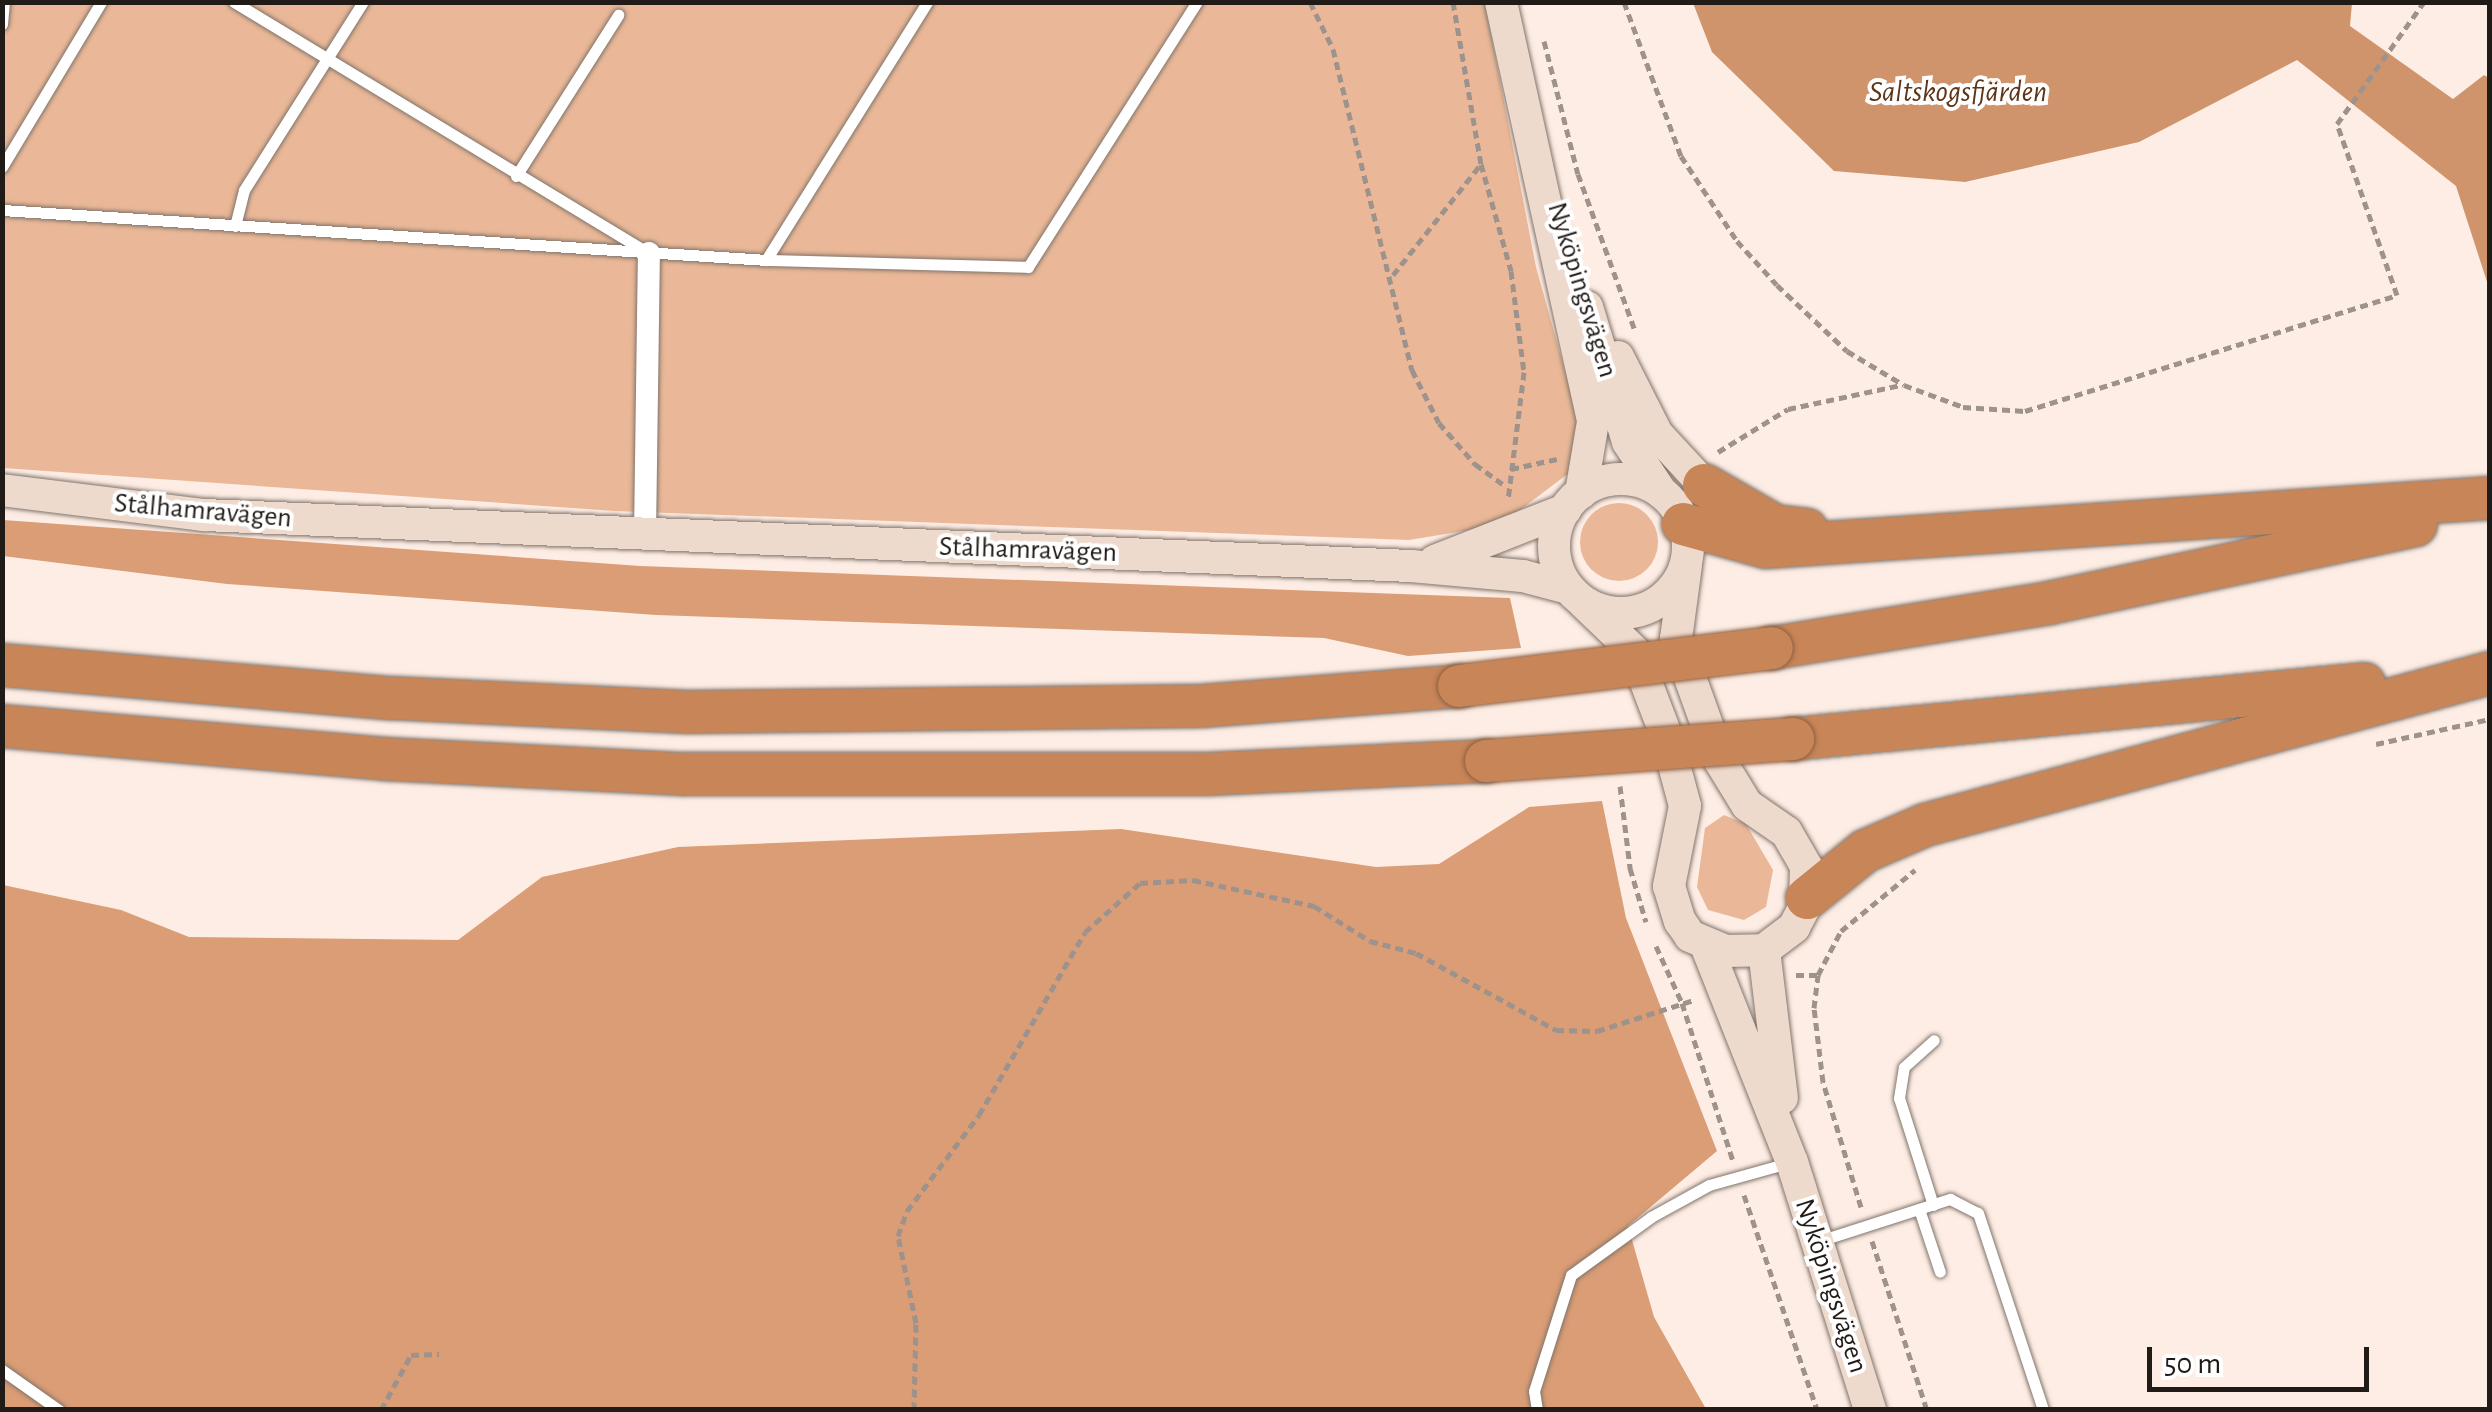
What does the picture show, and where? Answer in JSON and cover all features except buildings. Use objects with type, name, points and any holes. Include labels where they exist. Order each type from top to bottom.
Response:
[{"type":"highway","points":[[1707,471],[1775,526],[1888,535]]},
{"type":"highway","points":[[1677,527],[1766,547],[1888,535],[2490,498]]},
{"type":"highway","points":[[2,665],[390,698],[688,712],[1201,706],[1459,686],[1772,648],[2049,603],[2490,508]]},
{"type":"highway","points":[[1807,898],[1865,851],[1925,825],[2490,671]]},
{"type":"highway","points":[[2,726],[385,760],[684,774],[1208,774],[1486,762],[1793,739],[2490,671]]},
{"type":"main road","name":"Nyköpingsvägen","points":[[1501,2],[1593,422],[1573,502]]},
{"type":"main road","name":"Nyköpingsvägen","points":[[1518,81],[1628,442],[1677,527]]},
{"type":"main road","points":[[1576,269],[1657,434],[1707,471]]},
{"type":"main road","points":[[1618,479],[1677,527],[1670,593],[1640,611],[1602,610],[1576,595],[1555,558],[1573,502],[1618,479]]},
{"type":"main road","name":"Stålhamravägen","points":[[2,490],[204,515],[1411,566],[1576,595]]},
{"type":"main road","name":"Stålhamravägen","points":[[1411,566],[1467,554],[1573,502]]},
{"type":"main road","points":[[1677,527],[1676,639],[1720,762],[1746,806],[1798,847],[1807,898],[1794,927],[1764,950],[1742,954],[1706,945]]},
{"type":"main road","name":"Nyköpingsvägen","points":[[1576,595],[1634,652],[1666,735],[1685,806],[1668,886],[1680,921],[1706,945],[1792,1162],[1870,1410]]},
{"type":"main road","name":"Nyköpingsvägen","points":[[1764,950],[1792,1162]]},
{"type":"street","points":[[645,534],[649,253]]},
{"type":"lane","points":[[2,24],[4,2]]},
{"type":"lane","points":[[2,167],[101,2]]},
{"type":"lane","points":[[234,2],[327,62],[649,253]]},
{"type":"lane","points":[[236,226],[244,190],[364,2]]},
{"type":"lane","points":[[766,260],[927,2]]},
{"type":"lane","points":[[2,210],[766,260],[1028,267],[1196,2]]},
{"type":"lane","points":[[516,176],[618,15]]},
{"type":"lane","points":[[1933,1204],[1899,1098],[1904,1067],[1934,1040]]},
{"type":"lane","points":[[1537,1410],[1534,1391],[1571,1274],[1651,1217],[1709,1185],[1792,1162]]},
{"type":"lane","points":[[1815,1242],[1950,1198],[1978,1213],[2043,1410]]},
{"type":"lane","points":[[1919,1209],[1940,1272]]},
{"type":"lane","points":[[2,1370],[59,1410]]},
{"type":"path","points":[[1310,2],[1333,48],[1412,370],[1440,423],[1474,464],[1505,486]]},
{"type":"path","points":[[1453,2],[1481,164],[1511,271],[1524,372],[1511,469]]},
{"type":"path","points":[[1624,2],[1682,156],[1737,242],[1847,352],[1904,384],[1963,407],[2025,411],[2397,295],[2337,124],[2346,107],[2392,54],[2424,2]]},
{"type":"path","points":[[1539,22],[1578,174],[1640,342]]},
{"type":"path","points":[[1392,277],[1481,164]]},
{"type":"path","points":[[1707,471],[1788,409],[1904,384]]},
{"type":"path","points":[[2374,744],[2490,718]]},
{"type":"path","points":[[1926,862],[1841,931],[1818,975],[1814,1008],[1823,1082],[1927,1410]]},
{"type":"path","points":[[914,1410],[916,1323],[898,1236],[906,1212],[979,1115],[1085,932],[1140,883],[1223,884],[1314,906],[1370,941],[1416,953],[1556,1030],[1597,1031],[1682,1003],[1817,1410]]},
{"type":"path","points":[[380,1410],[411,1356],[439,1354]]},
{"type":"shaded area","points":[[2,3],[1485,3],[1536,267],[1580,425],[1569,473],[1500,525],[1409,540],[615,511],[3,468]]},
{"type":"shaded area","points":[[1619,503],[1647,514],[1658,542],[1647,570],[1619,581],[1591,570],[1580,542],[1591,514]]},
{"type":"shaded area","points":[[3,520],[640,566],[1510,598],[1521,648],[1408,656],[1324,638],[656,615],[227,584],[3,556]]},
{"type":"shaded area","points":[[1602,801],[1626,918],[1717,1151],[1628,1226],[1654,1317],[1706,1409],[3,1410],[3,885],[121,910],[189,937],[458,940],[542,877],[678,847],[1121,829],[1376,867],[1439,864],[1529,807]]},
{"type":"shaded area","points":[[1724,815],[1746,824],[1773,870],[1766,907],[1744,920],[1708,910],[1697,887],[1705,828]]},
{"type":"water","name":"Saltskogsfjärden","points":[[1693,3],[2352,3],[2350,26],[2453,99],[2484,75],[2489,78],[2489,288],[2456,186],[2297,60],[2139,142],[1965,182],[1834,171],[1712,52]]}]
